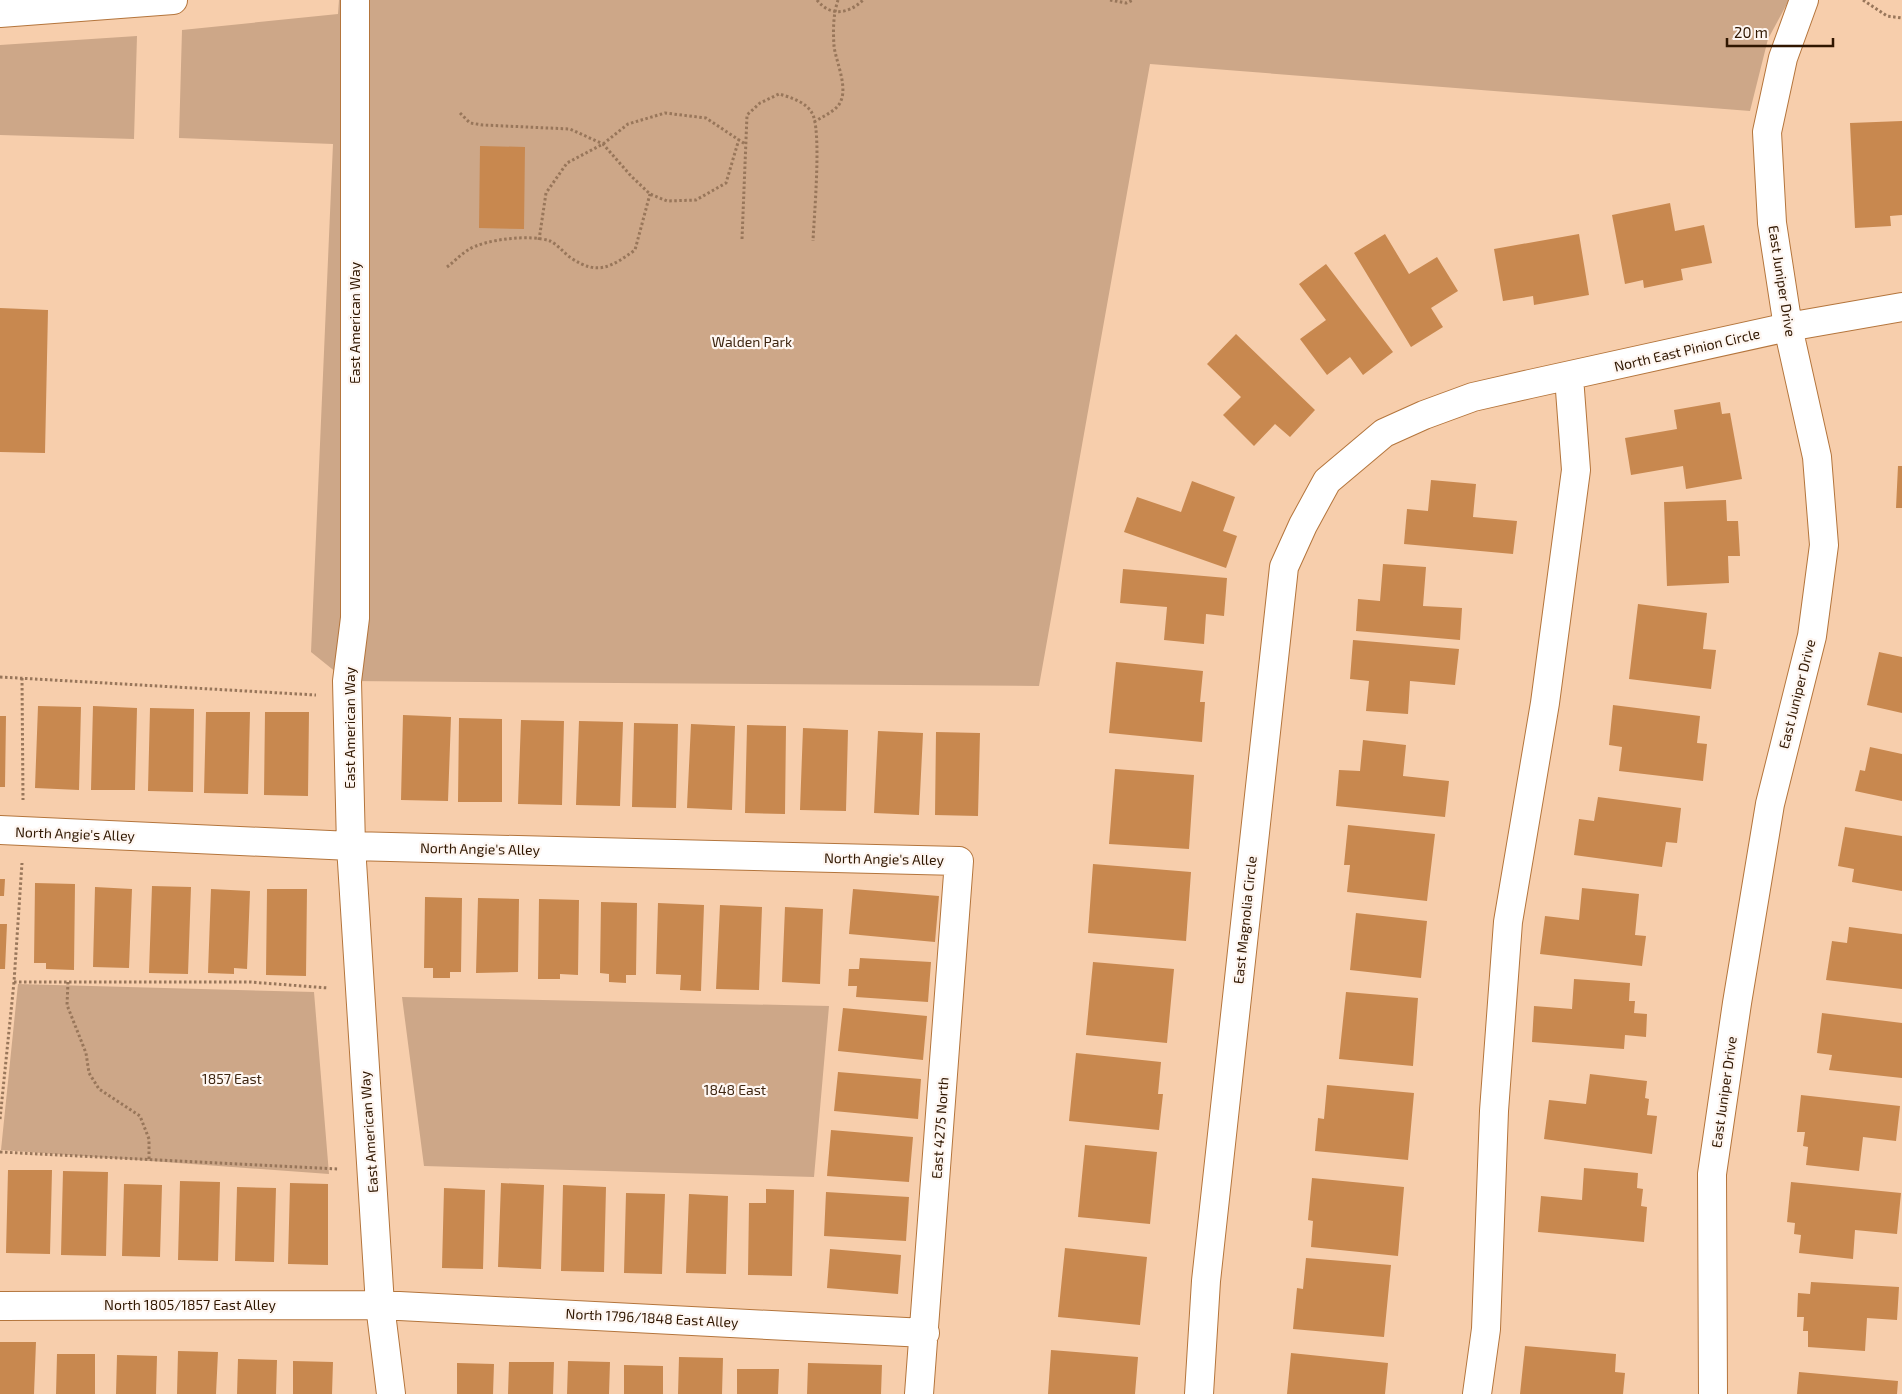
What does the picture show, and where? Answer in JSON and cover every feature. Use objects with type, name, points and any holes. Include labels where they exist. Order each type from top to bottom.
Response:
[{"type":"street","points":[[0,13],[173,0]]},
{"type":"street","name":"East American Way","points":[[355,0],[355,618],[347,681],[351,846],[380,1305],[391,1394]]},
{"type":"street","name":"East Juniper Drive","points":[[1713,1394],[1712,1174],[1737,1003],[1770,804],[1812,636],[1824,545],[1817,457],[1788,327],[1772,223],[1767,132],[1783,58],[1804,0]]},
{"type":"street","name":"North East Pinion Circle","points":[[1530,384],[1569,377],[1788,327],[1902,307]]},
{"type":"street","points":[[1477,1394],[1486,1329],[1494,1111],[1508,922],[1545,703],[1576,470],[1569,377]]},
{"type":"street","name":"East Magnolia Circle","points":[[1199,1394],[1206,1281],[1284,567],[1302,524],[1327,481],[1384,433],[1424,415],[1473,397],[1530,384]]},
{"type":"street","name":"North Angie's Alley","points":[[0,830],[351,846],[959,861]]},
{"type":"street","name":"East 4275 North","points":[[920,1394],[959,861]]},
{"type":"street","name":"North 1805/1857 East Alley","points":[[0,1306],[380,1305]]},
{"type":"street","name":"North 1796/1848 East Alley","points":[[380,1305],[925,1333]]},
{"type":"path","points":[[816,0],[825,8],[834,12],[851,10],[863,0]]},
{"type":"path","points":[[814,122],[838,106],[842,96],[840,70],[834,47],[834,12],[838,0]]},
{"type":"path","points":[[1110,0],[1126,3],[1133,0]]},
{"type":"path","points":[[1863,0],[1887,16],[1902,18]]},
{"type":"path","points":[[742,239],[745,144],[748,115],[760,103],[779,94],[795,98],[813,113],[817,134],[813,241]]},
{"type":"path","points":[[460,113],[470,123],[483,125],[570,129],[603,144],[631,176],[650,194],[667,201],[696,200],[726,183],[739,139]]},
{"type":"path","points":[[539,240],[546,193],[567,163],[603,144],[628,124],[665,113],[706,118],[745,144]]},
{"type":"path","points":[[447,267],[468,250],[485,242],[522,238],[550,241],[571,258],[590,268],[611,267],[635,250],[650,194]]},
{"type":"path","points":[[0,677],[316,696]]},
{"type":"path","points":[[22,678],[23,804]]},
{"type":"path","points":[[0,1119],[14,982],[22,858]]},
{"type":"path","points":[[14,982],[250,982],[334,988]]},
{"type":"path","points":[[68,982],[66,1006],[86,1053],[90,1073],[98,1089],[140,1116],[149,1139],[149,1160]]},
{"type":"path","points":[[0,1152],[344,1169]]},
{"type":"green space","name":"Walden Park","points":[[339,0],[1789,0],[1768,39],[1750,111],[1150,64],[1039,686],[347,681],[311,652],[333,144],[179,138],[182,30],[338,14]]},
{"type":"green space","points":[[137,36],[134,139],[0,135],[0,45]]},
{"type":"green space","name":"1857 East","points":[[18,984],[314,992],[329,1174],[1,1150]]},
{"type":"green space","name":"1848 East","points":[[402,997],[829,1006],[814,1177],[424,1166]]},
{"type":"building","points":[[1902,121],[1902,215],[1890,216],[1891,226],[1855,228],[1850,123]]},
{"type":"building","points":[[480,146],[525,147],[524,229],[479,228]]},
{"type":"building","points":[[1670,203],[1675,231],[1704,225],[1712,263],[1681,269],[1683,280],[1644,288],[1643,280],[1625,284],[1612,215]]},
{"type":"building","points":[[1385,234],[1409,274],[1437,257],[1458,291],[1431,308],[1443,327],[1411,347],[1354,253]]},
{"type":"building","points":[[1579,234],[1589,295],[1534,305],[1533,296],[1503,301],[1494,249]]},
{"type":"building","points":[[1326,264],[1393,352],[1363,375],[1350,357],[1327,375],[1300,339],[1326,320],[1299,284]]},
{"type":"building","points":[[0,308],[48,310],[45,453],[0,452]]},
{"type":"building","points":[[1236,334],[1315,410],[1290,437],[1275,424],[1254,446],[1223,415],[1241,397],[1207,364]]},
{"type":"building","points":[[1720,402],[1722,414],[1730,413],[1742,479],[1686,489],[1683,466],[1631,475],[1625,438],[1677,429],[1674,410]]},
{"type":"building","points":[[1898,466],[1902,466],[1902,508],[1896,508]]},
{"type":"building","points":[[1431,480],[1476,484],[1473,517],[1517,521],[1513,554],[1404,544],[1407,509],[1428,511]]},
{"type":"building","points":[[1192,481],[1235,497],[1223,531],[1237,536],[1226,568],[1124,532],[1137,497],[1181,512]]},
{"type":"building","points":[[1726,500],[1727,521],[1738,521],[1740,556],[1728,556],[1729,583],[1667,586],[1664,502]]},
{"type":"building","points":[[1383,564],[1426,567],[1423,606],[1462,608],[1460,640],[1356,631],[1358,599],[1380,601]]},
{"type":"building","points":[[1123,569],[1227,578],[1224,616],[1206,614],[1204,644],[1164,640],[1167,607],[1120,603]]},
{"type":"building","points":[[1638,604],[1707,613],[1703,649],[1716,650],[1711,689],[1629,679]]},
{"type":"building","points":[[1353,640],[1459,649],[1455,685],[1410,681],[1408,714],[1366,711],[1369,681],[1350,679]]},
{"type":"building","points":[[1879,652],[1902,657],[1902,713],[1867,705]]},
{"type":"building","points":[[1116,662],[1203,671],[1200,702],[1205,702],[1202,742],[1109,733]]},
{"type":"building","points":[[1613,705],[1700,716],[1697,743],[1707,744],[1703,781],[1619,771],[1622,747],[1609,745]]},
{"type":"building","points":[[38,706],[81,707],[79,790],[35,788]]},
{"type":"building","points":[[93,706],[137,708],[135,790],[91,790]]},
{"type":"building","points":[[150,708],[194,709],[193,792],[148,791]]},
{"type":"building","points":[[206,712],[250,712],[248,794],[204,793]]},
{"type":"building","points":[[265,712],[309,712],[308,796],[264,795]]},
{"type":"building","points":[[403,715],[451,717],[448,801],[401,800]]},
{"type":"building","points":[[0,716],[6,716],[5,787],[0,787]]},
{"type":"building","points":[[459,718],[502,719],[502,802],[458,802]]},
{"type":"building","points":[[521,720],[564,721],[562,805],[518,804]]},
{"type":"building","points":[[579,721],[623,722],[620,806],[576,805]]},
{"type":"building","points":[[634,723],[678,724],[676,808],[632,807]]},
{"type":"building","points":[[691,724],[735,726],[732,810],[687,808]]},
{"type":"building","points":[[747,725],[786,726],[785,814],[745,813]]},
{"type":"building","points":[[803,728],[848,730],[846,811],[800,810]]},
{"type":"building","points":[[878,731],[923,733],[919,815],[874,813]]},
{"type":"building","points":[[936,732],[980,733],[978,816],[935,815]]},
{"type":"building","points":[[1363,740],[1406,745],[1403,776],[1449,781],[1445,817],[1336,806],[1339,770],[1360,771]]},
{"type":"building","points":[[1870,747],[1902,754],[1902,801],[1855,791],[1860,770],[1865,771]]},
{"type":"building","points":[[1115,769],[1194,775],[1189,849],[1109,844]]},
{"type":"building","points":[[1598,797],[1681,808],[1677,843],[1666,842],[1662,867],[1574,855],[1579,819],[1594,821]]},
{"type":"building","points":[[1348,825],[1435,834],[1427,901],[1347,892],[1350,865],[1344,865]]},
{"type":"building","points":[[1845,827],[1902,836],[1902,891],[1852,882],[1854,869],[1838,866]]},
{"type":"building","points":[[1093,864],[1191,872],[1186,941],[1088,933]]},
{"type":"building","points":[[0,879],[5,879],[4,896],[0,896]]},
{"type":"building","points":[[35,883],[75,884],[74,970],[46,969],[46,963],[34,963]]},
{"type":"building","points":[[152,886],[191,887],[188,974],[149,973]]},
{"type":"building","points":[[95,887],[132,889],[129,968],[93,967]]},
{"type":"building","points":[[1582,888],[1639,894],[1635,935],[1646,936],[1642,966],[1540,954],[1545,916],[1579,920]]},
{"type":"building","points":[[211,889],[250,891],[247,969],[234,968],[234,974],[208,973]]},
{"type":"building","points":[[267,889],[307,889],[306,976],[266,975]]},
{"type":"building","points":[[853,889],[939,896],[935,942],[849,934]]},
{"type":"building","points":[[425,897],[462,898],[461,972],[450,972],[450,978],[433,978],[433,968],[424,968]]},
{"type":"building","points":[[478,898],[519,899],[518,972],[476,973]]},
{"type":"building","points":[[539,899],[579,900],[578,975],[560,974],[560,979],[538,979]]},
{"type":"building","points":[[601,902],[637,903],[636,975],[626,975],[626,983],[609,982],[609,974],[600,973]]},
{"type":"building","points":[[658,903],[704,905],[701,991],[680,990],[681,975],[656,974]]},
{"type":"building","points":[[720,905],[762,907],[759,990],[716,989]]},
{"type":"building","points":[[785,907],[823,909],[820,984],[782,982]]},
{"type":"building","points":[[1356,913],[1427,921],[1421,978],[1350,970]]},
{"type":"building","points":[[0,924],[7,924],[5,969],[0,969]]},
{"type":"building","points":[[1849,927],[1902,934],[1902,989],[1826,980],[1832,941],[1847,943]]},
{"type":"building","points":[[860,958],[931,962],[928,1002],[856,997],[857,986],[848,986],[849,969],[859,969]]},
{"type":"building","points":[[1093,962],[1174,969],[1167,1043],[1086,1035]]},
{"type":"building","points":[[1574,979],[1630,983],[1629,1001],[1635,1001],[1634,1013],[1647,1014],[1646,1037],[1625,1035],[1624,1049],[1532,1042],[1534,1006],[1572,1009]]},
{"type":"building","points":[[1346,992],[1418,998],[1413,1066],[1339,1059]]},
{"type":"building","points":[[843,1008],[927,1016],[923,1060],[838,1051]]},
{"type":"building","points":[[1822,1013],[1902,1023],[1902,1078],[1829,1070],[1832,1055],[1817,1053]]},
{"type":"building","points":[[1076,1053],[1161,1062],[1158,1094],[1163,1094],[1159,1130],[1069,1121]]},
{"type":"building","points":[[838,1072],[921,1079],[918,1119],[834,1111]]},
{"type":"building","points":[[1590,1074],[1647,1081],[1645,1098],[1649,1099],[1647,1115],[1657,1116],[1652,1154],[1544,1139],[1549,1100],[1586,1104]]},
{"type":"building","points":[[1327,1085],[1414,1093],[1408,1160],[1315,1151],[1318,1118],[1324,1119]]},
{"type":"building","points":[[1801,1095],[1900,1106],[1896,1141],[1863,1137],[1859,1171],[1806,1165],[1808,1147],[1803,1146],[1805,1132],[1797,1132]]},
{"type":"building","points":[[831,1130],[913,1137],[909,1182],[827,1176]]},
{"type":"building","points":[[1085,1145],[1157,1152],[1150,1224],[1078,1217]]},
{"type":"building","points":[[1584,1168],[1638,1173],[1637,1188],[1643,1189],[1641,1206],[1647,1207],[1644,1242],[1538,1232],[1541,1196],[1582,1200]]},
{"type":"building","points":[[8,1170],[52,1170],[50,1254],[6,1253]]},
{"type":"building","points":[[63,1171],[108,1172],[106,1256],[61,1255]]},
{"type":"building","points":[[1312,1178],[1404,1187],[1398,1256],[1311,1247],[1313,1221],[1308,1220]]},
{"type":"building","points":[[180,1181],[220,1182],[218,1261],[178,1260]]},
{"type":"building","points":[[1791,1182],[1901,1193],[1897,1234],[1855,1230],[1853,1259],[1799,1253],[1801,1235],[1794,1234],[1795,1223],[1787,1222]]},
{"type":"building","points":[[290,1183],[328,1184],[328,1265],[288,1264]]},
{"type":"building","points":[[501,1183],[544,1185],[541,1269],[498,1267]]},
{"type":"building","points":[[124,1184],[162,1185],[160,1257],[122,1256]]},
{"type":"building","points":[[563,1185],[606,1187],[604,1272],[561,1271]]},
{"type":"building","points":[[237,1187],[276,1188],[274,1262],[235,1261]]},
{"type":"building","points":[[444,1188],[485,1190],[483,1269],[442,1268]]},
{"type":"building","points":[[766,1189],[794,1190],[792,1276],[748,1275],[749,1203],[766,1203]]},
{"type":"building","points":[[826,1192],[909,1197],[906,1241],[824,1236]]},
{"type":"building","points":[[626,1193],[665,1194],[662,1274],[624,1273]]},
{"type":"building","points":[[689,1194],[728,1196],[726,1274],[686,1273]]},
{"type":"building","points":[[1065,1248],[1147,1257],[1140,1325],[1058,1317]]},
{"type":"building","points":[[830,1249],[901,1255],[898,1294],[827,1288]]},
{"type":"building","points":[[1306,1258],[1391,1265],[1384,1337],[1293,1329],[1297,1288],[1303,1289]]},
{"type":"building","points":[[1811,1282],[1899,1287],[1897,1320],[1867,1318],[1865,1351],[1808,1347],[1808,1331],[1803,1331],[1804,1317],[1797,1317],[1798,1293],[1810,1294]]},
{"type":"building","points":[[0,1342],[36,1342],[34,1394],[0,1394]]},
{"type":"building","points":[[1525,1346],[1616,1354],[1615,1372],[1625,1373],[1623,1394],[1520,1394]]},
{"type":"building","points":[[1051,1350],[1138,1357],[1135,1394],[1048,1394]]},
{"type":"building","points":[[178,1351],[218,1352],[216,1394],[177,1394]]},
{"type":"building","points":[[1291,1353],[1388,1363],[1385,1394],[1287,1394]]},
{"type":"building","points":[[57,1354],[95,1354],[95,1394],[56,1394]]},
{"type":"building","points":[[117,1355],[157,1356],[156,1394],[116,1394]]},
{"type":"building","points":[[679,1357],[723,1358],[722,1394],[678,1394]]},
{"type":"building","points":[[238,1359],[277,1360],[276,1394],[237,1394]]},
{"type":"building","points":[[293,1361],[333,1362],[332,1394],[293,1394]]},
{"type":"building","points":[[568,1361],[610,1362],[609,1394],[567,1394]]},
{"type":"building","points":[[509,1362],[554,1362],[553,1394],[508,1394]]},
{"type":"building","points":[[457,1363],[494,1364],[493,1394],[457,1394]]},
{"type":"building","points":[[808,1363],[882,1365],[881,1394],[807,1394]]},
{"type":"building","points":[[624,1365],[663,1366],[663,1394],[624,1394]]},
{"type":"building","points":[[737,1369],[779,1369],[778,1394],[737,1394]]},
{"type":"building","points":[[1799,1372],[1898,1381],[1897,1394],[1797,1394]]}]
